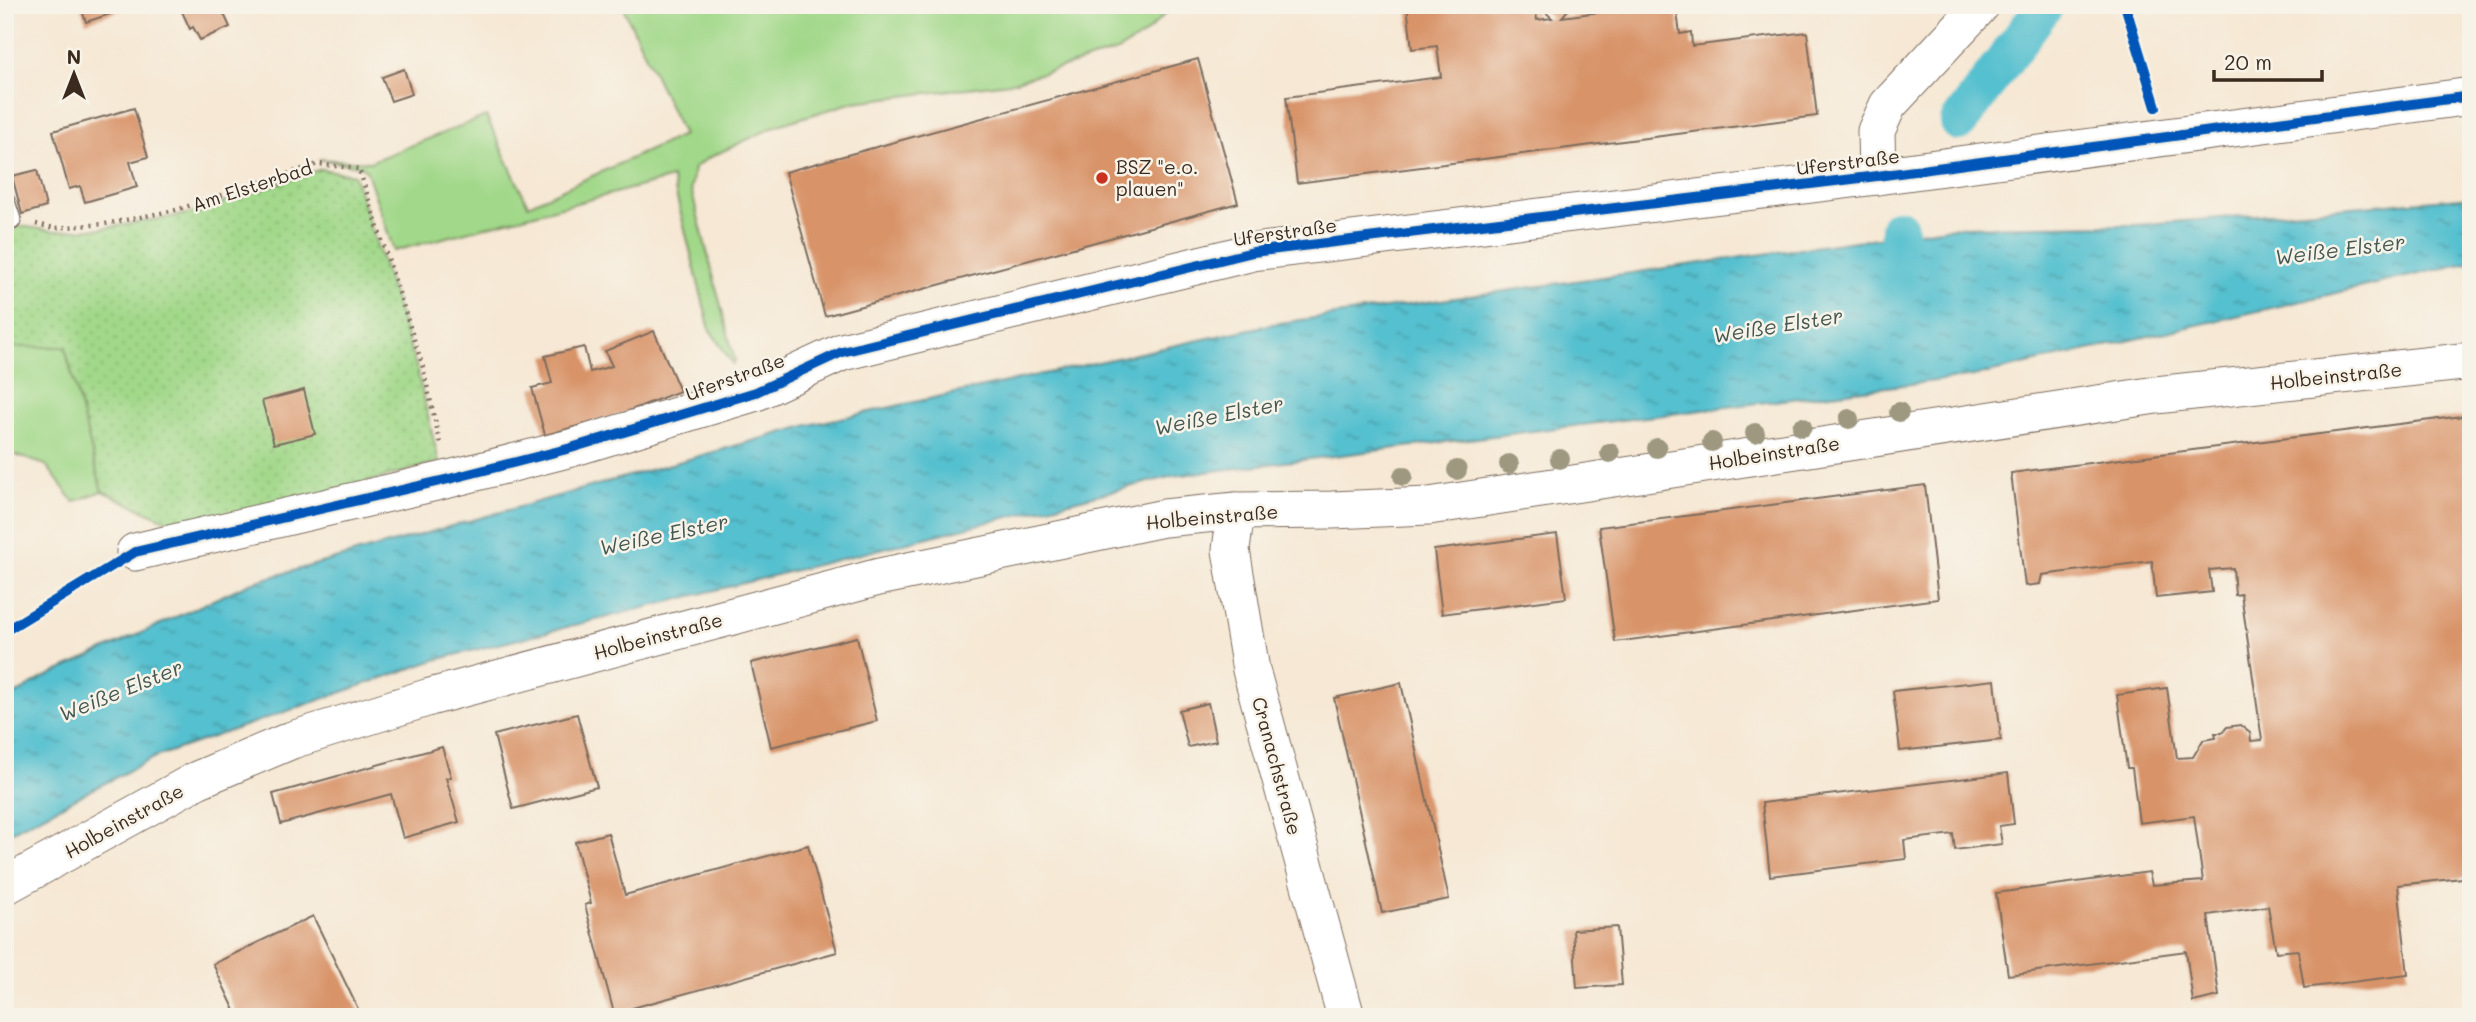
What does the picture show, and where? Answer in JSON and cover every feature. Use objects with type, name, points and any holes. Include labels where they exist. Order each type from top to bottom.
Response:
[{"type":"street","points":[[1877,176],[1876,131],[1888,105],[1981,5]]},
{"type":"street","name":"Uferstraße","points":[[135,552],[571,448],[756,392],[842,352],[1252,252],[1877,176],[2471,96]]},
{"type":"street","name":"Holbeinstraße","points":[[5,886],[197,780],[292,740],[430,697],[878,577],[1164,518],[1236,511],[1429,506],[2156,395],[2471,361]]},
{"type":"street","name":"Cranachstraße","points":[[1236,511],[1231,550],[1251,670],[1346,1017]]},
{"type":"green space","points":[[622,5],[1174,5],[1144,35],[1117,51],[1009,83],[854,102],[778,125],[708,158],[694,168],[691,189],[735,361],[733,364],[710,330],[672,178],[394,251],[363,167],[318,159],[370,162],[486,116],[528,205],[683,135]]},
{"type":"green space","points":[[321,169],[354,175],[416,366],[439,462],[191,532],[102,491],[65,347],[5,347],[5,224],[55,231],[105,228],[188,214]]},
{"type":"green space","points":[[5,347],[65,347],[102,491],[74,502],[46,465],[12,454],[5,455]]},
{"type":"water","name":"Weiße Elster","points":[[2471,197],[2471,262],[1975,376],[1173,476],[435,660],[155,757],[5,835],[5,701],[41,679],[250,583],[809,425],[1273,324],[1954,227],[2137,225]]},
{"type":"building","points":[[80,5],[124,5],[125,9],[86,22]]},
{"type":"building","points":[[179,5],[245,5],[224,14],[230,27],[200,40],[193,27],[190,29]]},
{"type":"building","points":[[1407,5],[1535,5],[1537,20],[1552,18],[1542,9],[1546,5],[1572,5],[1562,17],[1624,9],[1623,6],[1631,5],[1676,5],[1680,34],[1691,32],[1692,46],[1807,32],[1817,116],[1297,183],[1286,97],[1441,77],[1437,46],[1412,49]]},
{"type":"building","points":[[1198,59],[1238,203],[825,316],[785,172]]},
{"type":"building","points":[[404,69],[412,94],[391,101],[382,77]]},
{"type":"building","points":[[134,108],[148,157],[130,162],[137,187],[85,202],[80,186],[69,189],[53,131]]},
{"type":"building","points":[[37,170],[46,207],[22,214],[12,176]]},
{"type":"building","points":[[654,331],[680,391],[618,415],[545,435],[532,388],[552,383],[545,356],[584,347],[590,372],[612,366],[605,351]]},
{"type":"building","points":[[304,390],[315,434],[274,444],[262,401]]},
{"type":"building","points":[[2471,415],[2471,877],[2398,885],[2408,975],[2304,988],[2298,950],[2276,952],[2268,906],[2208,915],[2219,996],[2193,1002],[2186,951],[2008,975],[1996,893],[2149,872],[2152,885],[2203,881],[2194,816],[2139,823],[2132,768],[2127,768],[2117,695],[2167,688],[2177,758],[2193,757],[2203,740],[2216,738],[2215,733],[2222,733],[2227,727],[2240,725],[2250,733],[2251,741],[2262,740],[2241,594],[2235,595],[2233,568],[2209,570],[2212,592],[2156,598],[2152,561],[2042,575],[2040,584],[2025,586],[2011,473]]},
{"type":"building","points":[[1925,485],[1938,599],[1615,642],[1599,527]]},
{"type":"building","points":[[1557,534],[1566,598],[1442,614],[1434,550]]},
{"type":"building","points":[[857,637],[877,721],[771,747],[751,663]]},
{"type":"building","points":[[1995,680],[2001,740],[1900,751],[1893,691]]},
{"type":"building","points":[[1401,683],[1449,899],[1382,913],[1334,698]]},
{"type":"building","points":[[1208,703],[1216,741],[1188,747],[1179,710]]},
{"type":"building","points":[[577,714],[597,787],[513,809],[494,735]]},
{"type":"building","points":[[442,747],[451,777],[446,778],[459,822],[403,838],[391,794],[281,824],[273,794]]},
{"type":"building","points":[[2008,773],[2014,824],[1999,826],[2002,844],[1955,850],[1953,834],[1904,840],[1906,859],[1770,876],[1762,803]]},
{"type":"building","points":[[608,833],[625,895],[808,845],[837,952],[614,1013],[585,905],[591,903],[575,842]]},
{"type":"building","points":[[313,916],[362,1017],[238,1017],[213,964]]},
{"type":"building","points":[[1617,927],[1622,985],[1577,988],[1573,930]]},
{"type":"waterway","points":[[1959,122],[2045,5]]},
{"type":"waterway","points":[[1898,288],[1899,228]]},
{"type":"cycle path","points":[[2125,5],[2156,107]]},
{"type":"cycle path","points":[[5,631],[135,552],[571,448],[756,392],[842,352],[1253,252],[1877,176],[2471,96]]},
{"type":"place","name":"BSZ \"e.o. plauen\"","points":[[1102,178]]}]
